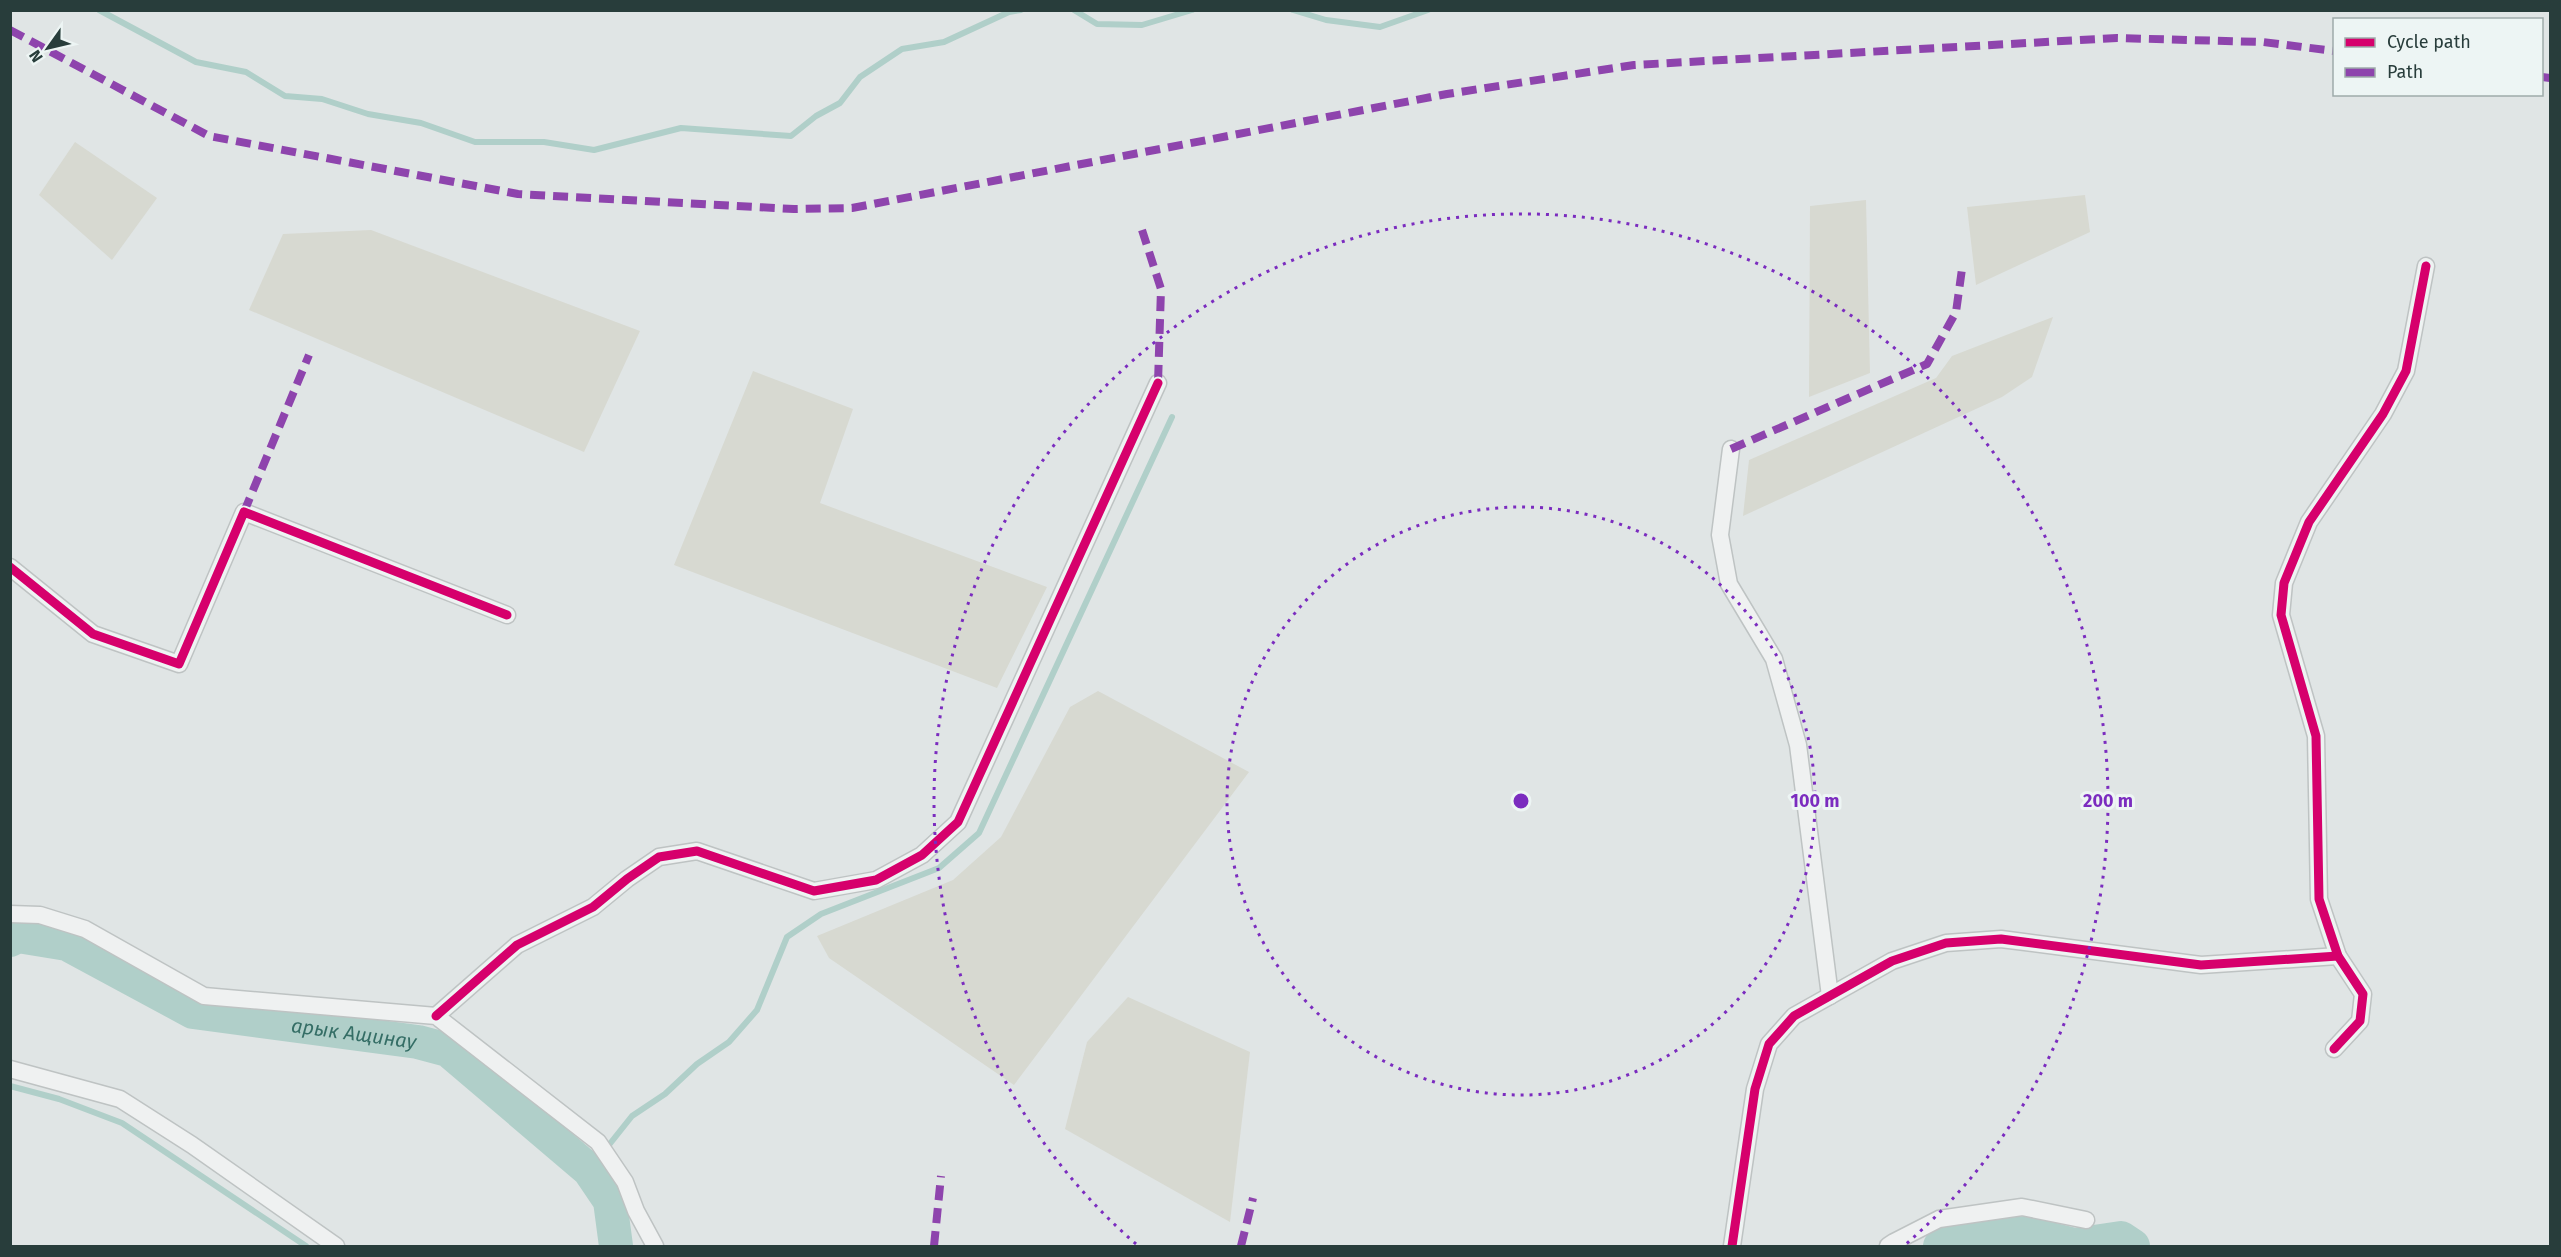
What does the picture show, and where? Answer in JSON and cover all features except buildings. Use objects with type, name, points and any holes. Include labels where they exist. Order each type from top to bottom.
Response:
[{"type":"street","points":[[2334,1049],[2360,1021],[2363,994],[2338,956],[2319,899],[2316,736],[2281,615],[2284,583],[2309,522],[2383,414],[2406,371],[2426,266]]},
{"type":"street","points":[[436,1016],[517,945],[593,907],[659,857],[697,852],[814,891],[876,880],[929,848],[958,822],[1158,383]]},
{"type":"street","points":[[1731,449],[1720,535],[1727,574],[1729,584],[1774,659],[1798,744],[1830,996]]},
{"type":"street","points":[[10,567],[93,634],[179,664],[244,512],[507,615]]},
{"type":"street","points":[[10,914],[40,915],[85,929],[204,996],[436,1016],[598,1142],[625,1182],[636,1211],[654,1246]]},
{"type":"street","points":[[1732,1246],[1755,1089],[1769,1044],[1794,1016],[1892,961],[1946,944],[2001,939],[2201,965],[2338,956]]},
{"type":"street","points":[[10,1069],[120,1099],[192,1145],[336,1246]]},
{"type":"street","points":[[1888,1246],[1939,1219],[2012,1209],[2022,1208],[2086,1220]]},
{"type":"shaded area","points":[[75,142],[157,198],[112,260],[39,195]]},
{"type":"shaded area","points":[[2085,195],[2090,232],[1976,285],[1967,207]]},
{"type":"shaded area","points":[[1866,200],[1870,373],[1809,397],[1810,206]]},
{"type":"shaded area","points":[[371,230],[640,331],[584,452],[249,310],[283,234]]},
{"type":"shaded area","points":[[2053,317],[2032,377],[2002,397],[1743,516],[1749,460],[1936,378],[1952,356]]},
{"type":"shaded area","points":[[753,371],[853,409],[820,503],[1047,587],[997,688],[674,565]]},
{"type":"shaded area","points":[[1098,691],[1249,772],[1014,1085],[829,958],[817,936],[953,880],[1001,837],[1070,707]]},
{"type":"shaded area","points":[[1128,997],[1250,1052],[1230,1222],[1065,1129],[1087,1042]]},
{"type":"waterway","points":[[99,10],[196,62],[246,72],[285,96],[322,99],[368,114],[421,123],[475,142],[544,142],[594,150],[681,128],[791,136],[816,116],[840,103],[860,77],[902,49],[944,42],[1009,12],[1021,10]]},
{"type":"waterway","points":[[1074,10],[1097,24],[1142,25],[1192,10]]},
{"type":"waterway","points":[[1293,10],[1326,20],[1380,27],[1428,10]]},
{"type":"waterway","points":[[589,1170],[632,1116],[665,1094],[697,1064],[729,1042],[757,1010],[787,937],[821,914],[939,868],[979,833],[1172,417]]},
{"type":"waterway","name":"арык Ащинау","points":[[10,940],[18,936],[67,944],[193,1012],[418,1042],[448,1050],[589,1170],[610,1201],[616,1246]]},
{"type":"waterway","points":[[10,1086],[59,1099],[122,1123],[306,1246]]},
{"type":"waterway","name":"арык Ащинау","points":[[1940,1246],[1959,1240],[2027,1233],[2074,1245],[2121,1238],[2133,1246]]},
{"type":"marked path","points":[[10,30],[209,136],[518,194],[794,209],[852,208],[1447,94],[1634,65],[2117,38],[2263,42],[2333,51]]},
{"type":"marked path","points":[[2543,77],[2550,78]]},
{"type":"marked path","points":[[1142,230],[1161,289],[1158,383]]},
{"type":"marked path","points":[[1731,449],[1927,364],[1956,312],[1962,269]]},
{"type":"marked path","points":[[244,512],[309,355]]},
{"type":"marked path","points":[[934,1246],[941,1176]]},
{"type":"marked path","points":[[1241,1246],[1253,1198]]},
{"type":"cycle path","points":[[2334,1049],[2360,1021],[2363,994],[2338,956],[2319,899],[2316,736],[2281,615],[2284,583],[2309,522],[2383,414],[2406,371],[2426,266]]},
{"type":"cycle path","points":[[436,1016],[517,945],[593,907],[659,857],[697,851],[814,891],[876,880],[922,855],[958,822],[1158,383]]},
{"type":"cycle path","points":[[10,567],[93,634],[179,664],[244,512],[507,615]]},
{"type":"cycle path","points":[[1732,1246],[1755,1089],[1769,1044],[1794,1016],[1892,961],[1946,943],[2001,939],[2201,965],[2338,956]]}]
